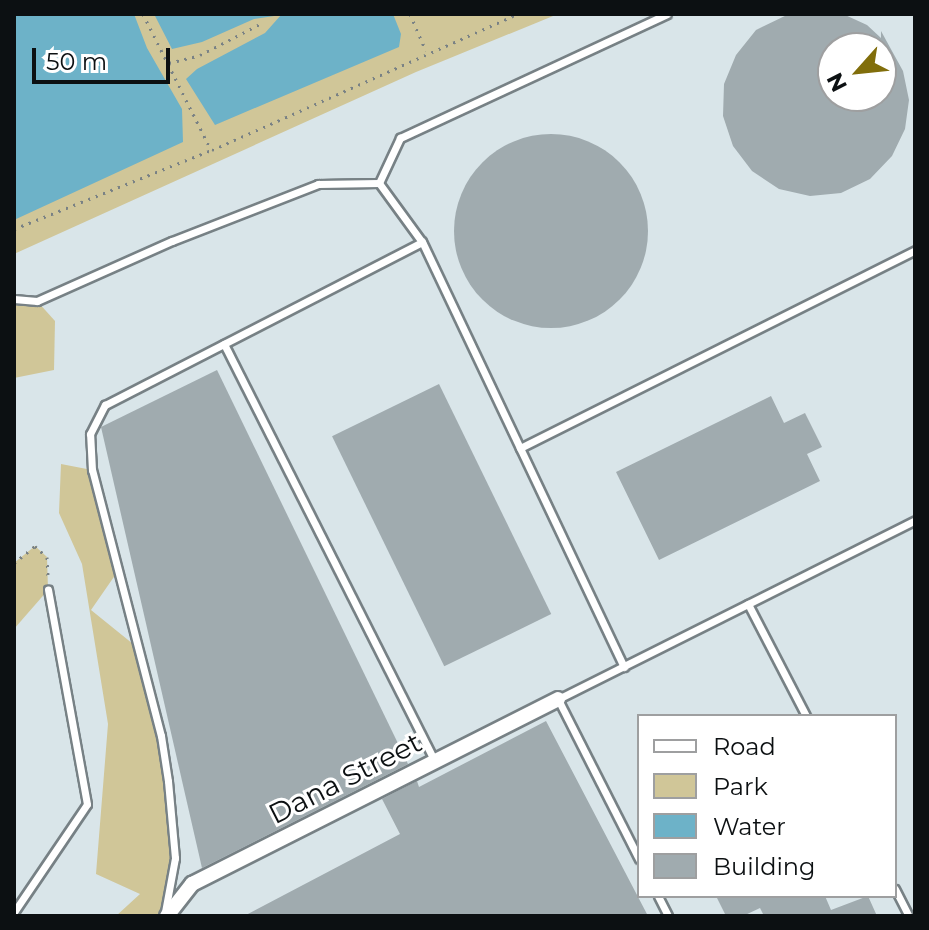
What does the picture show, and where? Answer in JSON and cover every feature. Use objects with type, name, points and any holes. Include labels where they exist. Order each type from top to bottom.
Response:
[{"type":"street","name":"Dana Street","points":[[165,916],[192,884],[558,699]]},
{"type":"lane","points":[[379,183],[400,138],[667,14]]},
{"type":"lane","points":[[379,183],[422,242],[624,667]]},
{"type":"lane","points":[[14,299],[37,301],[172,241],[318,184],[379,183]]},
{"type":"lane","points":[[165,916],[175,858],[161,736],[92,470],[90,434],[105,405],[422,242]]},
{"type":"lane","points":[[520,448],[915,250]]},
{"type":"lane","points":[[224,344],[435,762]]},
{"type":"lane","points":[[637,855],[558,699],[915,520]]},
{"type":"lane","points":[[14,912],[87,804],[48,590]]},
{"type":"lane","points":[[748,604],[805,714]]},
{"type":"lane","points":[[897,893],[909,916]]},
{"type":"lane","points":[[659,898],[668,916]]},
{"type":"path","points":[[143,14],[212,150]]},
{"type":"path","points":[[410,14],[427,52]]},
{"type":"path","points":[[14,229],[212,150],[518,14]]},
{"type":"path","points":[[169,63],[200,55],[260,24]]},
{"type":"path","points":[[14,563],[35,546],[47,557],[48,590]]},
{"type":"green space","points":[[14,14],[558,14],[416,72],[14,254]]},
{"type":"green space","points":[[14,299],[37,301],[55,321],[54,370],[14,378]]},
{"type":"green space","points":[[61,464],[92,470],[118,571],[91,610],[138,648],[161,736],[175,858],[164,916],[116,916],[140,894],[96,874],[108,724],[82,564],[59,513]]},
{"type":"green space","points":[[35,546],[47,557],[48,590],[14,629],[14,563]]},
{"type":"water","points":[[14,14],[134,14],[147,48],[182,109],[183,142],[14,220]]},
{"type":"water","points":[[154,14],[393,14],[401,34],[399,47],[215,125],[186,79],[197,69],[265,33],[281,15],[254,19],[202,42],[172,49]]},
{"type":"building","points":[[789,14],[843,14],[867,25],[875,32],[817,32],[817,112],[897,112],[897,60],[903,71],[909,100],[905,129],[892,156],[870,179],[841,193],[810,196],[779,189],[752,171],[733,146],[723,116],[724,84],[736,55],[756,30]]},
{"type":"building","points":[[551,134],[588,141],[620,162],[641,194],[648,231],[641,268],[620,300],[588,321],[551,328],[514,321],[482,300],[461,268],[454,231],[461,194],[482,162],[514,141]]},
{"type":"building","points":[[217,370],[408,764],[202,868],[101,427]]},
{"type":"building","points":[[439,384],[551,614],[444,666],[332,436]]},
{"type":"building","points":[[771,396],[784,423],[805,413],[822,447],[807,454],[820,481],[659,560],[616,472]]},
{"type":"building","points":[[546,721],[648,916],[244,916],[400,834],[382,799],[417,781],[419,787]]},
{"type":"building","points":[[717,898],[826,898],[831,910],[869,898],[877,916],[764,916],[760,908],[743,916],[726,916]]}]
